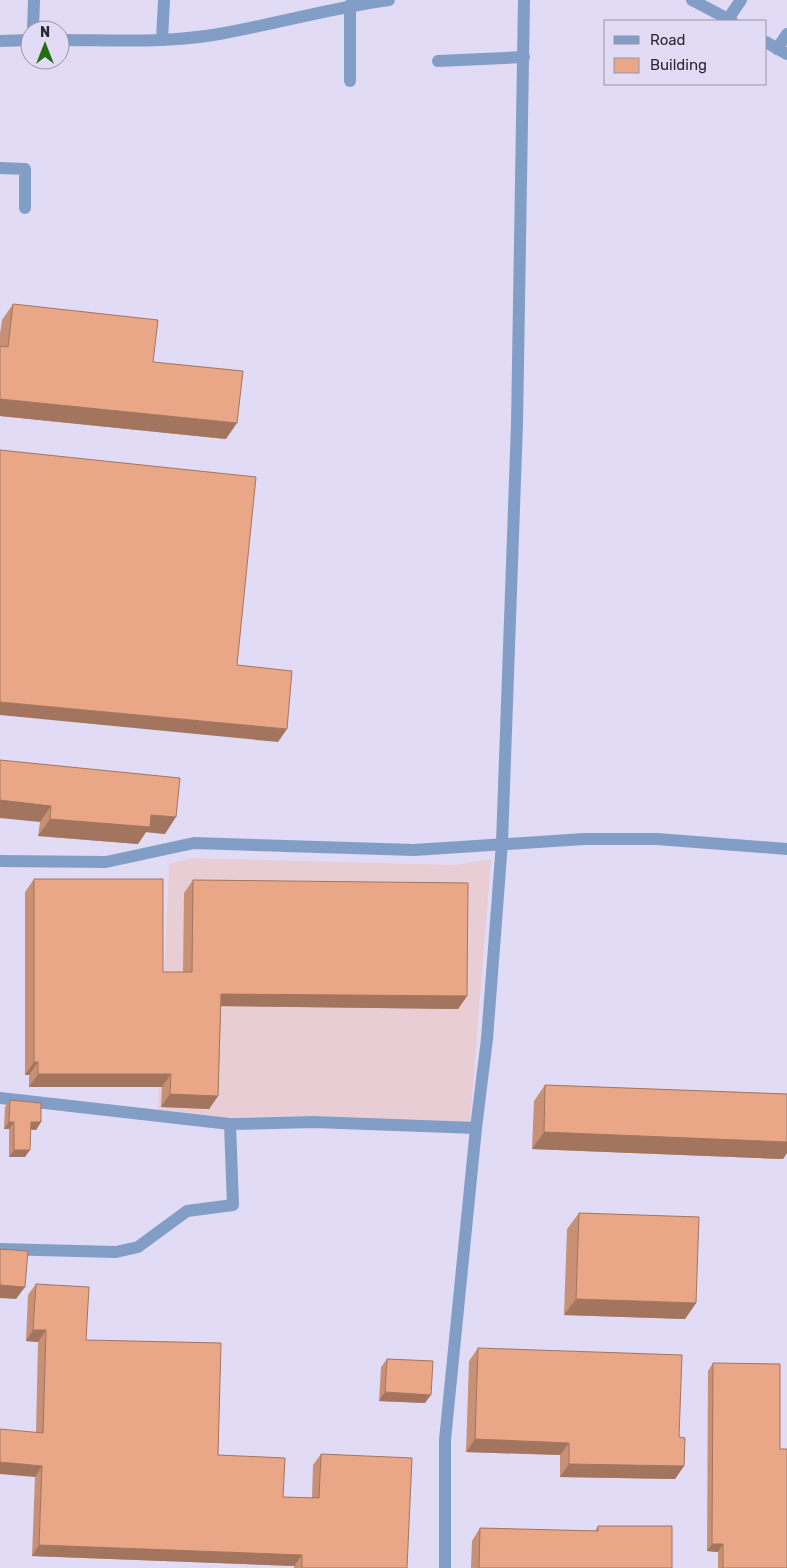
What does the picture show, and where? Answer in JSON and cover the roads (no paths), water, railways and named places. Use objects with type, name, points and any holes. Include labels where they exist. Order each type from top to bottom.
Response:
[{"type":"street","points":[[33,20],[34,0]]},
{"type":"street","points":[[162,40],[164,0]]},
{"type":"street","points":[[70,40],[162,40],[212,35],[350,5],[389,0]]},
{"type":"street","points":[[445,1568],[445,1440],[476,1128],[487,1039],[502,843],[517,424],[524,0]]},
{"type":"street","points":[[692,0],[730,20],[742,0]]},
{"type":"street","points":[[350,5],[350,81]]},
{"type":"street","points":[[776,48],[787,34]]},
{"type":"street","points":[[0,40],[20,40]]},
{"type":"street","points":[[438,61],[524,57]]},
{"type":"street","points":[[0,168],[25,169],[25,208]]},
{"type":"street","points":[[0,861],[106,862],[194,843],[414,850],[502,843],[657,839],[787,849]]},
{"type":"street","points":[[0,1098],[230,1124],[314,1122],[476,1128]]},
{"type":"street","points":[[0,1249],[116,1252],[138,1247],[187,1211],[233,1205],[230,1124]]}]
